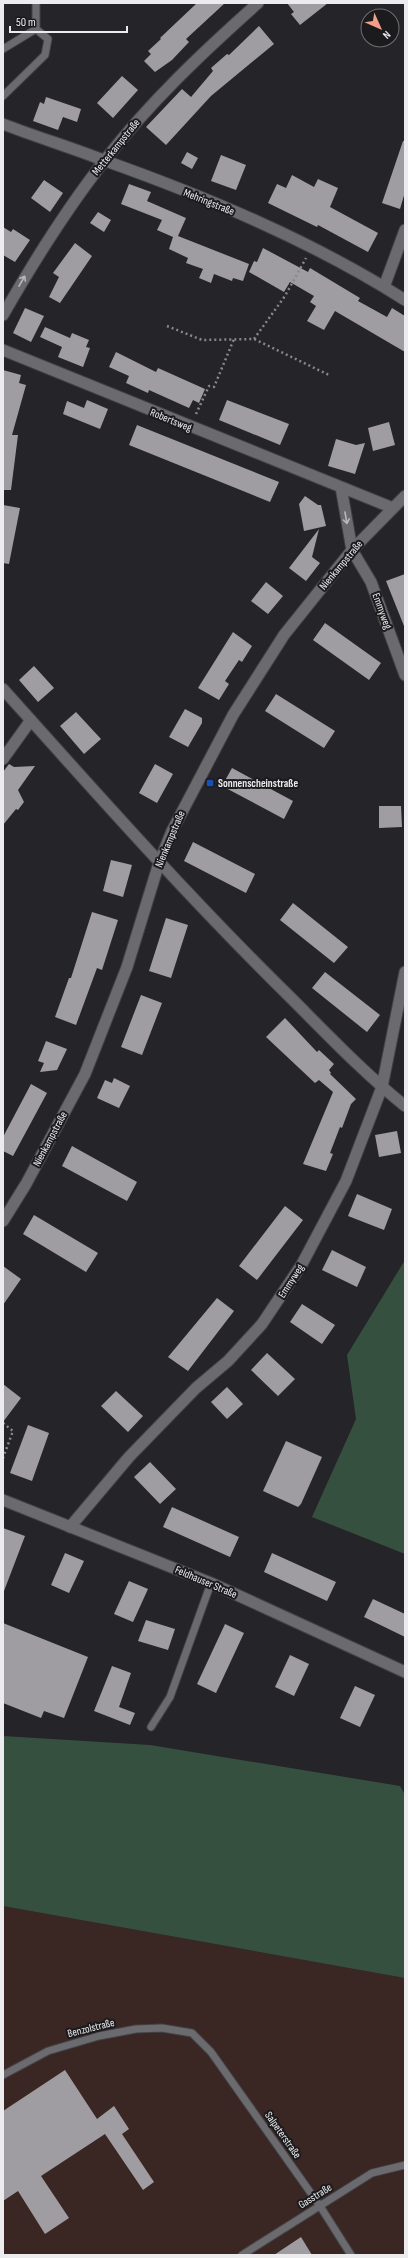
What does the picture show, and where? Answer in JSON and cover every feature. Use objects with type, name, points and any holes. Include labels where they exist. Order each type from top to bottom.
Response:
[{"type":"street","name":"Metterkampstraße","points":[[3,315],[30,268],[104,160],[141,117],[202,53],[258,3]]},
{"type":"street","name":"Mehringstraße","points":[[3,124],[104,160],[242,215],[311,248],[384,287],[405,300]]},
{"type":"street","points":[[384,287],[405,230]]},
{"type":"street","name":"Robertsweg","points":[[3,350],[393,508]]},
{"type":"street","points":[[341,487],[352,550]]},
{"type":"street","name":"Nienkampstraße","points":[[3,1221],[26,1184],[85,1074],[128,967],[159,863],[190,795],[233,715],[284,635],[352,550],[405,496]]},
{"type":"street","name":"Emmyweg","points":[[352,550],[371,582],[405,675]]},
{"type":"street","points":[[3,689],[159,863],[269,976],[382,1087],[405,1106]]},
{"type":"street","points":[[3,760],[31,720]]},
{"type":"street","name":"Emmyweg","points":[[70,1527],[129,1458],[196,1388],[228,1361],[262,1324],[302,1264],[346,1181],[382,1087],[405,972]]},
{"type":"street","name":"Feldhauser Straße","points":[[3,1500],[211,1583],[405,1672]]},
{"type":"lane","points":[[36,3],[36,29]]},
{"type":"lane","points":[[3,48],[36,29]]},
{"type":"lane","points":[[3,96],[45,55],[48,39],[36,29]]},
{"type":"lane","points":[[151,1727],[170,1697],[211,1583]]},
{"type":"lane","name":"Benzolstraße","points":[[3,2075],[48,2051],[99,2036],[162,2028],[192,2033]]},
{"type":"lane","name":"Salpeterstraße","points":[[192,2033],[211,2052],[320,2206],[351,2255]]},
{"type":"lane","name":"Gasstraße","points":[[242,2255],[372,2173],[405,2165]]},
{"type":"path","points":[[254,339],[285,296],[311,248]]},
{"type":"path","points":[[167,326],[202,340],[254,339],[329,375]]},
{"type":"path","points":[[190,427],[209,386],[214,387],[234,339]]},
{"type":"path","points":[[3,1423],[13,1431],[3,1458]]},
{"type":"shaded area","points":[[3,1906],[405,1978],[405,2255],[3,2255]]},
{"type":"green space","points":[[405,1260],[405,1554],[312,1517],[356,1419],[347,1355]]},
{"type":"green space","points":[[3,1736],[150,1745],[400,1786],[405,1795],[405,1978],[3,1906]]},
{"type":"building","points":[[197,3],[225,3],[186,39],[189,42],[172,60],[155,72],[144,61],[151,54],[148,51]]},
{"type":"building","points":[[287,3],[328,3],[300,25],[291,14],[294,12]]},
{"type":"building","points":[[259,26],[274,44],[211,96],[166,145],[146,127],[182,89],[191,97],[213,71],[211,68],[227,54],[229,55]]},
{"type":"building","points":[[122,76],[138,90],[113,118],[97,103]]},
{"type":"building","points":[[46,97],[81,109],[77,122],[63,117],[58,130],[33,121],[40,102],[44,104]]},
{"type":"building","points":[[403,141],[405,141],[405,192],[400,209],[382,203]]},
{"type":"building","points":[[187,152],[198,158],[192,169],[181,163]]},
{"type":"building","points":[[221,155],[246,165],[236,190],[211,181]]},
{"type":"building","points":[[292,175],[314,187],[318,179],[338,188],[330,207],[378,233],[368,252],[318,225],[317,227],[268,203],[277,184],[286,188]]},
{"type":"building","points":[[44,180],[63,193],[50,212],[31,198]]},
{"type":"building","points":[[129,184],[151,192],[147,201],[186,218],[178,236],[249,264],[243,281],[233,278],[232,281],[214,274],[211,283],[199,278],[203,269],[186,263],[188,258],[169,249],[173,237],[157,230],[162,220],[121,204]]},
{"type":"building","points":[[98,212],[111,220],[104,232],[90,223]]},
{"type":"building","points":[[3,227],[11,232],[13,229],[30,240],[15,262],[3,255]]},
{"type":"building","points":[[75,243],[92,256],[60,303],[49,297],[59,277],[53,273]]},
{"type":"building","points":[[263,248],[308,272],[310,268],[360,298],[358,301],[387,317],[392,308],[405,316],[405,352],[335,311],[324,330],[307,321],[316,306],[310,302],[314,296],[290,282],[284,292],[249,272],[254,261],[257,262]]},
{"type":"building","points":[[25,308],[44,316],[31,342],[13,333]]},
{"type":"building","points":[[45,327],[70,338],[72,333],[89,340],[86,347],[90,348],[83,367],[58,357],[62,347],[40,337]]},
{"type":"building","points":[[116,352],[156,372],[158,368],[205,389],[199,403],[193,400],[189,408],[149,390],[148,393],[126,383],[129,376],[109,367]]},
{"type":"building","points":[[3,370],[21,375],[19,383],[26,385],[12,435],[18,435],[11,490],[3,490]]},
{"type":"building","points":[[87,400],[108,409],[100,429],[63,414],[67,401],[84,408]]},
{"type":"building","points":[[227,400],[289,424],[280,445],[219,420]]},
{"type":"building","points":[[389,422],[395,445],[373,451],[368,428]]},
{"type":"building","points":[[137,425],[279,482],[270,502],[129,445]]},
{"type":"building","points":[[336,439],[356,445],[365,443],[355,474],[328,466]]},
{"type":"building","points":[[305,496],[318,505],[321,505],[326,526],[304,531],[299,504]]},
{"type":"building","points":[[3,505],[20,508],[9,564],[3,563]]},
{"type":"building","points":[[319,529],[312,557],[320,563],[306,581],[289,568]]},
{"type":"building","points":[[405,574],[405,626],[404,626],[386,581]]},
{"type":"building","points":[[266,582],[283,596],[268,614],[251,601]]},
{"type":"building","points":[[325,623],[381,663],[369,680],[313,640]]},
{"type":"building","points":[[233,632],[252,646],[242,662],[239,660],[225,681],[229,684],[219,700],[198,688]]},
{"type":"building","points":[[34,666],[54,688],[38,702],[19,680]]},
{"type":"building","points":[[276,694],[335,731],[324,748],[265,711]]},
{"type":"building","points":[[185,709],[202,718],[202,723],[188,747],[169,737]]},
{"type":"building","points":[[76,712],[101,739],[84,754],[60,726]]},
{"type":"building","points":[[9,764],[14,767],[35,766],[18,790],[24,802],[3,825],[3,772]]},
{"type":"building","points":[[155,764],[173,774],[157,803],[139,793]]},
{"type":"building","points":[[232,768],[293,801],[284,819],[222,786]]},
{"type":"building","points":[[379,806],[401,806],[402,827],[379,828]]},
{"type":"building","points":[[193,842],[255,874],[246,893],[184,861]]},
{"type":"building","points":[[111,860],[132,865],[123,897],[103,891]]},
{"type":"building","points":[[293,903],[348,947],[334,963],[280,920]]},
{"type":"building","points":[[92,912],[118,920],[102,970],[97,968],[76,1025],[55,1017],[69,978],[71,978]]},
{"type":"building","points":[[166,918],[188,925],[171,978],[149,971]]},
{"type":"building","points":[[325,972],[380,1015],[367,1032],[312,988]]},
{"type":"building","points":[[141,995],[162,1003],[142,1055],[121,1047]]},
{"type":"building","points":[[285,1018],[317,1052],[319,1050],[334,1064],[329,1070],[331,1073],[330,1074],[356,1099],[351,1104],[342,1128],[340,1127],[330,1153],[333,1154],[326,1171],[303,1164],[333,1092],[319,1080],[315,1083],[266,1037]]},
{"type":"building","points":[[46,1041],[67,1049],[57,1070],[40,1072],[44,1063],[38,1061]]},
{"type":"building","points":[[114,1078],[130,1086],[119,1108],[97,1098],[105,1080],[112,1083]]},
{"type":"building","points":[[31,1084],[47,1093],[13,1156],[3,1151],[3,1137]]},
{"type":"building","points":[[397,1131],[401,1153],[379,1157],[375,1135]]},
{"type":"building","points":[[72,1146],[137,1182],[127,1201],[62,1166]]},
{"type":"building","points":[[357,1194],[392,1209],[384,1230],[348,1216]]},
{"type":"building","points":[[285,1206],[303,1220],[257,1280],[239,1266]]},
{"type":"building","points":[[34,1215],[98,1253],[86,1272],[23,1234]]},
{"type":"building","points":[[332,1250],[366,1267],[357,1287],[322,1270]]},
{"type":"building","points":[[3,1266],[21,1279],[3,1305]]},
{"type":"building","points":[[217,1298],[234,1311],[188,1371],[168,1357]]},
{"type":"building","points":[[302,1304],[335,1325],[322,1344],[290,1322]]},
{"type":"building","points":[[267,1353],[295,1379],[278,1396],[251,1370]]},
{"type":"building","points":[[3,1384],[21,1398],[3,1422]]},
{"type":"building","points":[[227,1387],[243,1404],[227,1419],[211,1402]]},
{"type":"building","points":[[116,1391],[143,1416],[128,1432],[101,1406]]},
{"type":"building","points":[[28,1425],[49,1433],[32,1481],[10,1473]]},
{"type":"building","points":[[286,1441],[322,1457],[301,1504],[298,1507],[263,1491]]},
{"type":"building","points":[[150,1462],[176,1489],[160,1504],[134,1477]]},
{"type":"building","points":[[172,1507],[239,1537],[230,1557],[163,1527]]},
{"type":"building","points":[[3,1528],[25,1536],[4,1591],[3,1591]]},
{"type":"building","points":[[65,1553],[84,1561],[69,1593],[51,1585]]},
{"type":"building","points":[[272,1553],[336,1582],[327,1601],[264,1572]]},
{"type":"building","points":[[129,1581],[148,1589],[133,1622],[114,1614]]},
{"type":"building","points":[[373,1599],[405,1614],[405,1637],[364,1617]]},
{"type":"building","points":[[146,1620],[175,1629],[168,1650],[138,1641]]},
{"type":"building","points":[[3,1623],[88,1657],[64,1718],[44,1711],[41,1718],[3,1703]]},
{"type":"building","points":[[225,1624],[244,1633],[216,1693],[197,1684]]},
{"type":"building","points":[[290,1655],[309,1664],[294,1696],[275,1687]]},
{"type":"building","points":[[112,1666],[131,1673],[119,1707],[135,1713],[130,1725],[94,1711]]},
{"type":"building","points":[[355,1686],[375,1695],[360,1727],[340,1718]]},
{"type":"building","points":[[65,2070],[97,2119],[114,2106],[129,2129],[122,2134],[154,2182],[143,2190],[105,2134],[41,2176],[69,2218],[45,2234],[18,2191],[3,2201],[3,2111]]},
{"type":"building","points":[[301,2237],[312,2255],[274,2255]]},
{"type":"place","name":"Sonnenscheinstraße","points":[[210,783]]}]
